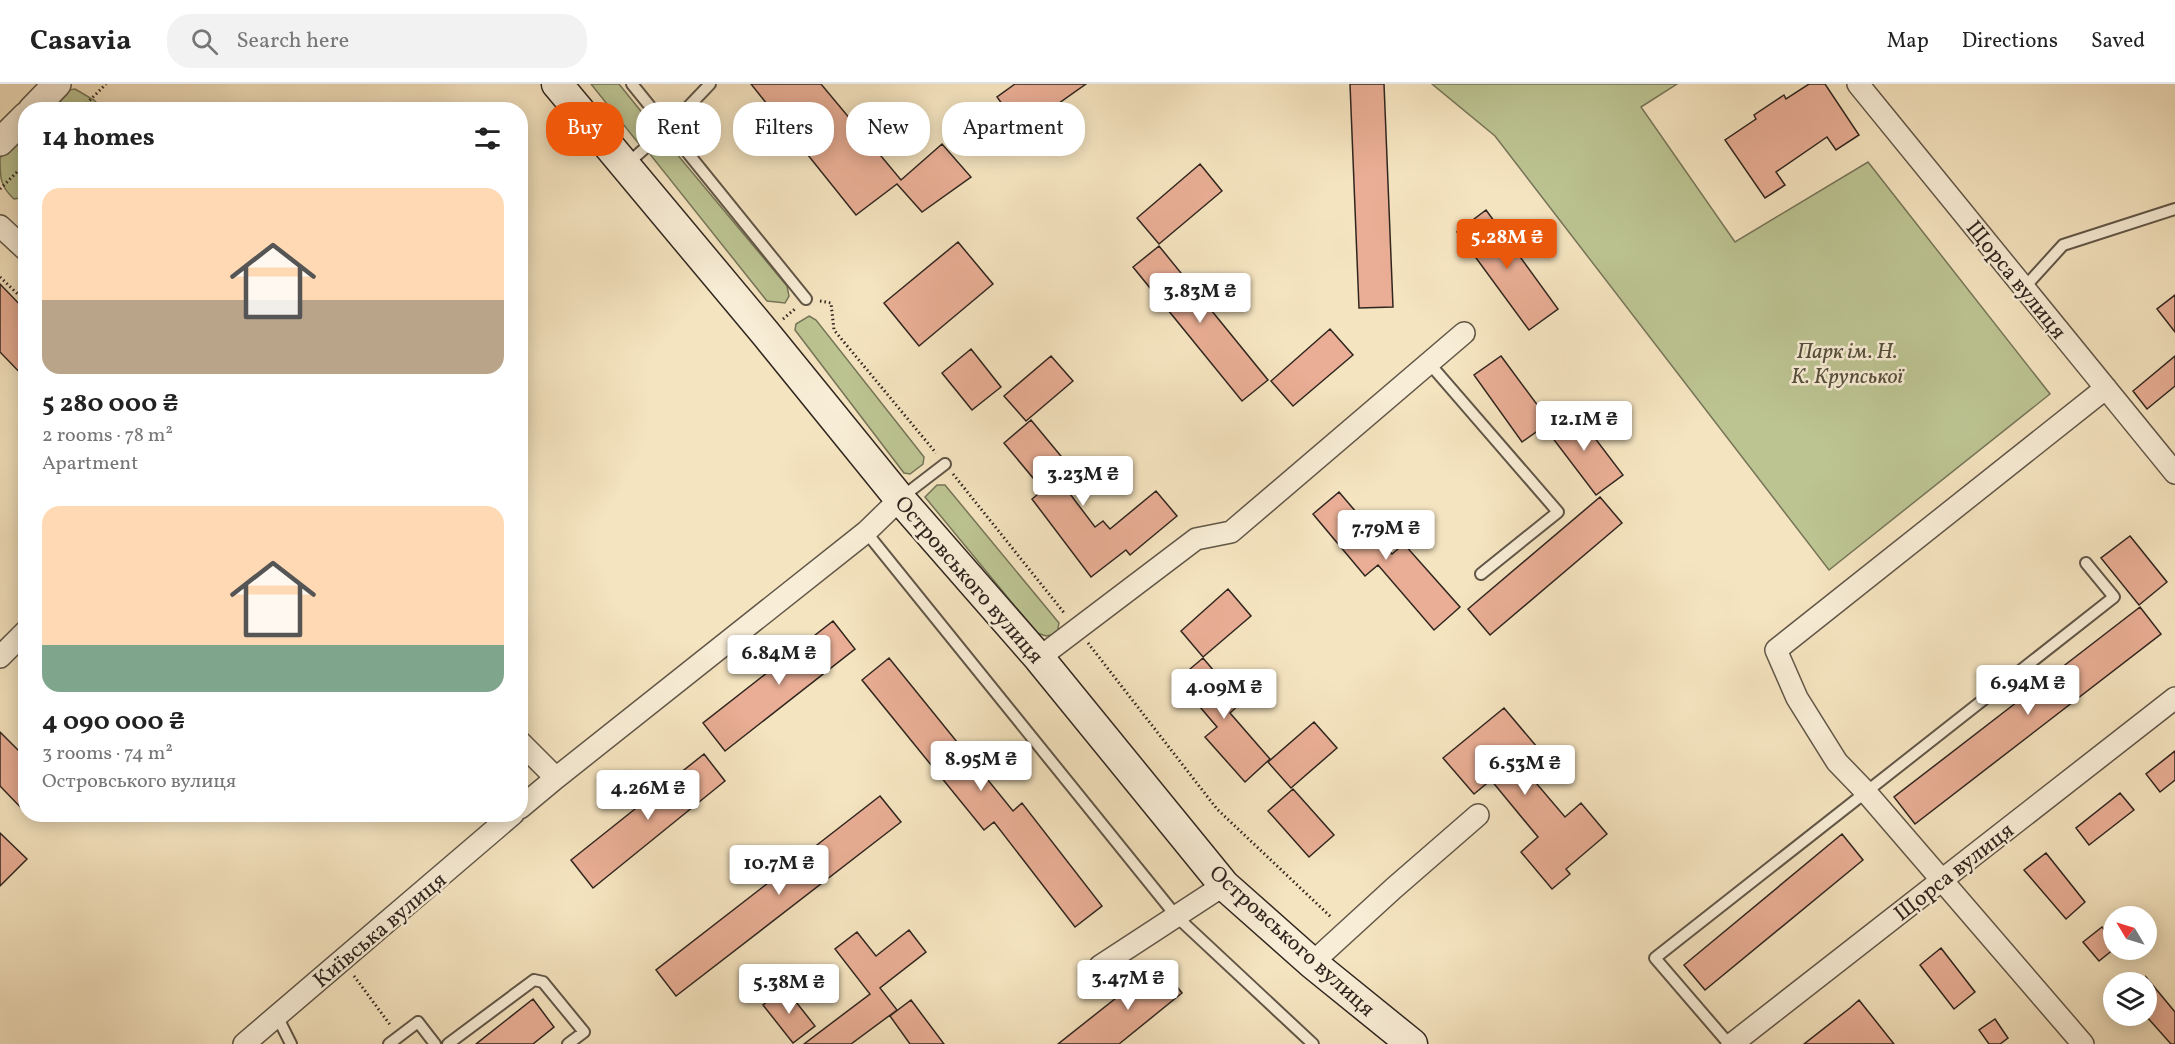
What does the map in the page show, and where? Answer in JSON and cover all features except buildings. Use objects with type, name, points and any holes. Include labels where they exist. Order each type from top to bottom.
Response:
[{"type":"main road","name":"Островського вулиця","points":[[556,84],[766,334],[900,499],[1039,658],[1224,885],[1312,963],[1412,1044]]},
{"type":"street","points":[[40,102],[57,84]]},
{"type":"street","name":"Щорса вулиця","points":[[1858,84],[2175,473]]},
{"type":"street","points":[[0,142],[18,124]]},
{"type":"street","points":[[0,226],[18,243]]},
{"type":"street","points":[[1039,658],[1196,539],[1231,532],[1464,333]]},
{"type":"street","points":[[2083,1044],[1865,791],[1837,762],[1797,698],[1776,650],[2106,388]]},
{"type":"street","points":[[528,801],[866,532],[900,499]]},
{"type":"street","points":[[0,657],[18,639]]},
{"type":"street","name":"Щорса вулиця","points":[[1731,1044],[2175,698]]},
{"type":"street","points":[[528,750],[556,778]]},
{"type":"street","points":[[1312,963],[1478,815]]},
{"type":"street","name":"Київська вулиця","points":[[244,1044],[504,822]]},
{"type":"street","points":[[1100,966],[1224,885]]},
{"type":"lane","points":[[632,84],[647,102]]},
{"type":"lane","points":[[693,102],[710,84]]},
{"type":"lane","points":[[625,166],[636,156]]},
{"type":"lane","points":[[692,156],[806,299]]},
{"type":"lane","points":[[2024,288],[2063,244],[2175,208]]},
{"type":"lane","points":[[1429,363],[1558,512],[1481,574]]},
{"type":"lane","points":[[900,499],[945,464]]},
{"type":"lane","points":[[866,532],[1177,917],[1313,1044]]},
{"type":"lane","points":[[1731,1044],[1655,958],[2114,597],[2086,563]]},
{"type":"lane","points":[[448,1044],[534,980],[543,982],[584,1032],[568,1044]]},
{"type":"lane","points":[[277,1016],[291,1044]]},
{"type":"lane","points":[[389,1044],[418,1022],[435,1044]]},
{"type":"path","points":[[88,102],[106,84]]},
{"type":"path","points":[[0,189],[18,171]]},
{"type":"path","points":[[0,276],[18,294]]},
{"type":"path","points":[[766,334],[806,299],[831,303],[834,330],[1078,630],[1217,809],[1293,883],[1347,931]]},
{"type":"path","points":[[342,960],[399,1036]]},
{"type":"green space","points":[[591,84],[619,84],[636,105],[636,140],[624,125],[624,102],[605,102]]},
{"type":"green space","name":"Парк ім. Н. К. Крупської","points":[[1432,84],[1677,84],[1641,107],[1735,242],[1868,162],[2050,394],[1829,570],[1495,136]]},
{"type":"green space","points":[[75,89],[96,102],[58,102],[69,90]]},
{"type":"green space","points":[[18,139],[18,198],[14,199],[6,190],[0,171],[0,158]]},
{"type":"green space","points":[[651,156],[679,156],[787,286],[789,296],[785,303],[767,301]]},
{"type":"green space","points":[[809,316],[816,320],[924,457],[923,464],[910,474],[904,473],[795,330],[796,324]]},
{"type":"green space","points":[[937,485],[945,485],[1059,623],[1057,634],[1046,636],[1037,633],[925,497]]}]
